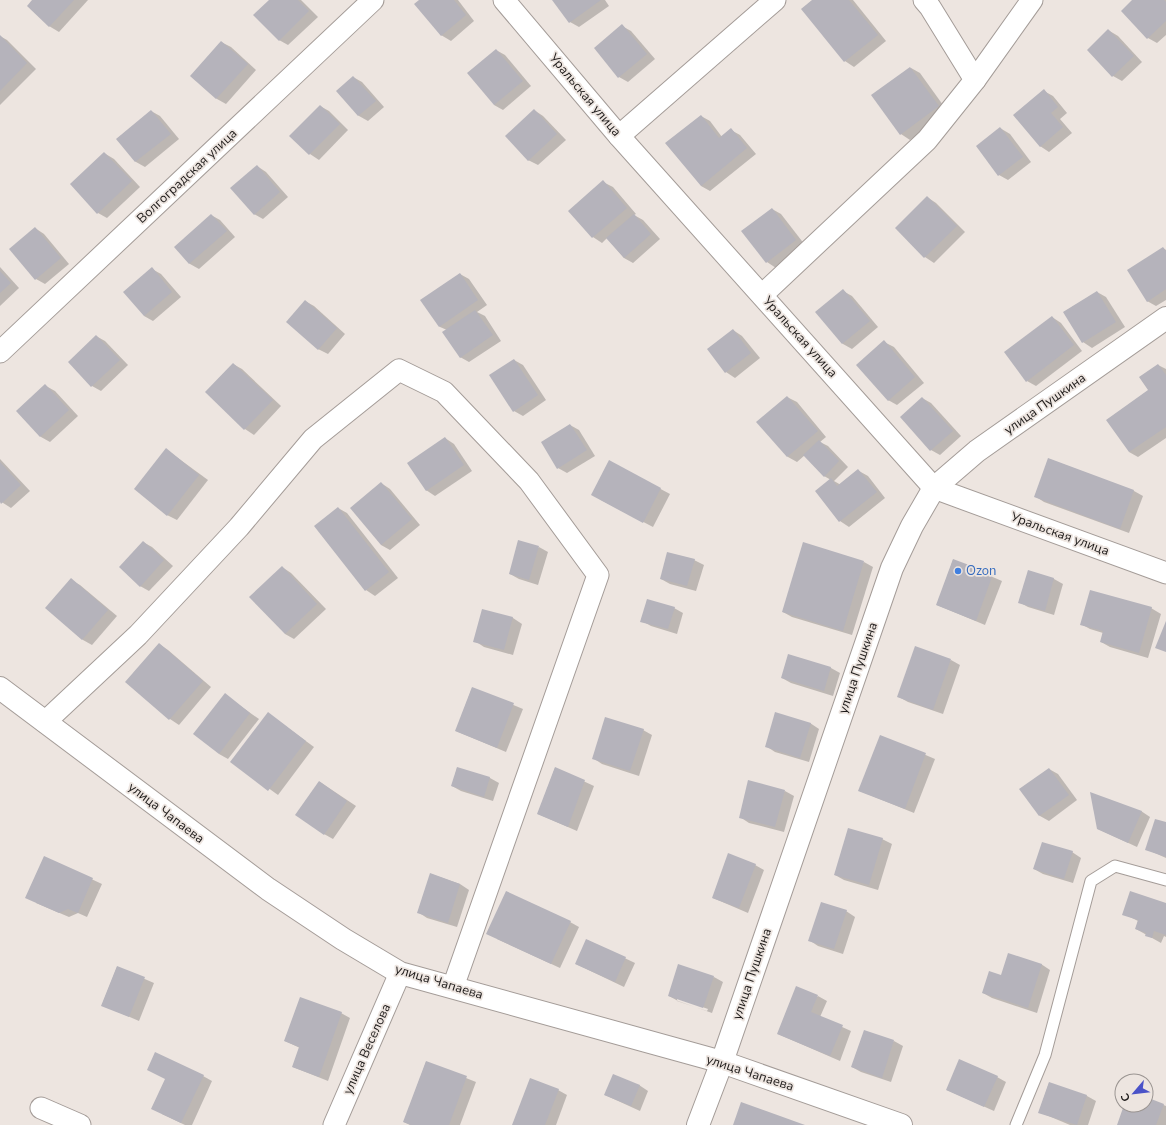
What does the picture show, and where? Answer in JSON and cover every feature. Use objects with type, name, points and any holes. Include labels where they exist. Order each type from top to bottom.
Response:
[{"type":"street","name":"Волгоградская улица","points":[[0,352],[373,0]]},
{"type":"street","name":"Уральская улица","points":[[504,0],[619,136],[934,488],[1166,573]]},
{"type":"street","points":[[619,136],[775,0]]},
{"type":"street","points":[[762,295],[927,140],[975,80],[1032,0]]},
{"type":"street","points":[[929,2],[975,80]]},
{"type":"street","name":"улица Пушкина","points":[[698,1125],[722,1062],[892,568],[912,526],[934,488],[977,451],[1166,318]]},
{"type":"street","points":[[45,722],[68,698],[138,635],[239,527],[313,439],[399,370],[444,392],[529,482],[598,575],[453,987]]},
{"type":"street","name":"улица Чапаева","points":[[0,688],[268,889],[343,939],[400,973],[722,1062],[901,1125]]},
{"type":"street","name":"улица Веселова","points":[[334,1125],[400,973]]},
{"type":"street","points":[[41,1108],[80,1125]]},
{"type":"lane","points":[[1016,1125],[1045,1055],[1091,881],[1115,866],[1166,880]]},
{"type":"building","points":[[32,0],[74,0],[49,27],[27,6]]},
{"type":"building","points":[[269,0],[298,0],[309,11],[279,41],[253,15]]},
{"type":"building","points":[[419,0],[454,0],[466,15],[441,36],[414,4]]},
{"type":"building","points":[[552,0],[601,0],[569,23]]},
{"type":"building","points":[[812,0],[849,0],[878,35],[844,62],[801,9]]},
{"type":"building","points":[[1132,0],[1164,0],[1166,2],[1166,21],[1147,39],[1121,11]]},
{"type":"building","points":[[622,24],[647,54],[618,78],[594,48]]},
{"type":"building","points":[[1108,29],[1134,56],[1112,77],[1087,50]]},
{"type":"building","points":[[0,35],[27,63],[0,91]]},
{"type":"building","points":[[221,41],[248,64],[216,99],[190,76]]},
{"type":"building","points":[[496,49],[523,81],[494,105],[467,73]]},
{"type":"building","points":[[910,67],[939,106],[900,135],[871,95]]},
{"type":"building","points":[[353,76],[376,101],[358,116],[336,91]]},
{"type":"building","points":[[1044,89],[1058,107],[1051,113],[1063,127],[1040,147],[1013,115]]},
{"type":"building","points":[[320,105],[340,124],[309,155],[289,136]]},
{"type":"building","points":[[534,109],[557,134],[528,161],[505,136]]},
{"type":"building","points":[[151,110],[171,134],[135,162],[116,139]]},
{"type":"building","points":[[701,115],[719,138],[731,128],[747,148],[701,186],[665,143]]},
{"type":"building","points":[[1000,127],[1023,157],[998,176],[976,146]]},
{"type":"building","points":[[104,152],[132,181],[97,214],[70,184]]},
{"type":"building","points":[[257,165],[280,192],[254,215],[230,188]]},
{"type":"building","points":[[603,180],[627,208],[592,238],[568,211]]},
{"type":"building","points":[[927,196],[957,226],[924,258],[895,228]]},
{"type":"building","points":[[772,208],[796,240],[766,263],[741,231]]},
{"type":"building","points":[[211,214],[227,231],[189,264],[174,247]]},
{"type":"building","points":[[634,214],[651,234],[624,258],[606,238]]},
{"type":"building","points":[[35,227],[61,258],[35,280],[9,249]]},
{"type":"building","points":[[1163,247],[1166,251],[1166,289],[1147,302],[1127,270]]},
{"type":"building","points":[[152,267],[172,292],[144,316],[123,292]]},
{"type":"building","points":[[0,271],[11,283],[0,293]]},
{"type":"building","points":[[460,273],[478,300],[439,327],[420,300]]},
{"type":"building","points":[[843,289],[870,321],[842,344],[815,312]]},
{"type":"building","points":[[1097,291],[1116,322],[1082,343],[1063,312]]},
{"type":"building","points":[[305,300],[337,328],[318,350],[286,322]]},
{"type":"building","points":[[475,310],[493,335],[460,358],[442,332]]},
{"type":"building","points":[[1052,316],[1074,345],[1026,382],[1004,352]]},
{"type":"building","points":[[733,329],[751,353],[725,373],[707,349]]},
{"type":"building","points":[[96,335],[120,360],[91,387],[68,362]]},
{"type":"building","points":[[884,340],[915,377],[888,401],[856,365]]},
{"type":"building","points":[[514,359],[538,395],[513,412],[489,375]]},
{"type":"building","points":[[233,363],[273,400],[244,430],[205,392]]},
{"type":"building","points":[[1158,364],[1166,375],[1166,427],[1129,452],[1106,420],[1148,390],[1139,377]]},
{"type":"building","points":[[45,384],[69,410],[40,437],[16,411]]},
{"type":"building","points":[[787,396],[818,431],[787,457],[756,422]]},
{"type":"building","points":[[922,397],[953,431],[930,451],[900,417]]},
{"type":"building","points":[[570,424],[587,450],[557,469],[541,442]]},
{"type":"building","points":[[445,437],[464,465],[426,491],[407,463]]},
{"type":"building","points":[[819,440],[839,461],[824,477],[803,455]]},
{"type":"building","points":[[166,448],[199,475],[167,516],[134,489]]},
{"type":"building","points":[[1048,458],[1134,490],[1120,529],[1034,497]]},
{"type":"building","points":[[609,460],[661,488],[643,523],[591,495]]},
{"type":"building","points":[[0,462],[21,485],[1,504],[0,502]]},
{"type":"building","points":[[858,469],[877,492],[839,522],[815,491],[831,478],[837,486]]},
{"type":"building","points":[[381,482],[412,519],[381,545],[350,508]]},
{"type":"building","points":[[338,507],[389,572],[365,591],[314,526]]},
{"type":"building","points":[[518,540],[539,546],[529,580],[509,574]]},
{"type":"building","points":[[143,541],[164,560],[140,587],[119,567]]},
{"type":"building","points":[[803,542],[864,561],[843,631],[782,612]]},
{"type":"building","points":[[667,552],[695,559],[687,586],[660,579]]},
{"type":"building","points":[[953,559],[993,574],[976,621],[936,605]]},
{"type":"building","points":[[282,566],[317,604],[285,634],[249,597]]},
{"type":"building","points":[[1028,570],[1054,578],[1045,611],[1018,603]]},
{"type":"building","points":[[71,578],[108,610],[82,640],[45,608]]},
{"type":"building","points":[[1090,590],[1152,607],[1139,653],[1100,642],[1103,631],[1080,625]]},
{"type":"building","points":[[647,599],[675,607],[668,629],[640,622]]},
{"type":"building","points":[[482,609],[513,617],[504,650],[473,642]]},
{"type":"building","points":[[1166,621],[1166,652],[1155,648]]},
{"type":"building","points":[[159,643],[203,681],[169,720],[125,682]]},
{"type":"building","points":[[915,646],[951,659],[933,710],[897,697]]},
{"type":"building","points":[[788,654],[831,667],[824,691],[781,678]]},
{"type":"building","points":[[472,687],[514,703],[497,748],[455,731]]},
{"type":"building","points":[[225,693],[250,713],[219,754],[193,734]]},
{"type":"building","points":[[268,712],[306,741],[268,791],[230,762]]},
{"type":"building","points":[[775,712],[811,723],[800,758],[765,747]]},
{"type":"building","points":[[605,717],[644,729],[630,771],[592,759]]},
{"type":"building","points":[[880,735],[926,753],[905,809],[858,791]]},
{"type":"building","points":[[457,767],[490,777],[484,797],[451,786]]},
{"type":"building","points":[[555,767],[585,780],[568,827],[537,814]]},
{"type":"building","points":[[1049,768],[1069,795],[1039,816],[1019,789]]},
{"type":"building","points":[[748,780],[785,790],[775,827],[739,818]]},
{"type":"building","points":[[319,781],[347,801],[324,835],[295,815]]},
{"type":"building","points":[[1090,792],[1142,811],[1128,843],[1097,829]]},
{"type":"building","points":[[1155,819],[1166,822],[1166,857],[1145,850]]},
{"type":"building","points":[[848,828],[883,838],[869,885],[834,875]]},
{"type":"building","points":[[1042,842],[1073,851],[1064,879],[1033,869]]},
{"type":"building","points":[[728,853],[756,864],[739,908],[712,898]]},
{"type":"building","points":[[44,856],[93,878],[78,913],[68,909],[59,913],[25,898]]},
{"type":"building","points":[[430,873],[460,884],[448,923],[417,913]]},
{"type":"building","points":[[506,891],[571,921],[551,964],[486,934]]},
{"type":"building","points":[[1130,891],[1166,903],[1166,935],[1154,931],[1152,938],[1145,936],[1146,933],[1135,929],[1138,920],[1122,915]]},
{"type":"building","points":[[821,902],[847,910],[834,949],[808,941]]},
{"type":"building","points":[[586,939],[626,957],[615,982],[575,964]]},
{"type":"building","points":[[1008,953],[1042,964],[1028,1008],[982,993],[989,971],[1001,975]]},
{"type":"building","points":[[678,964],[714,976],[703,1008],[668,996]]},
{"type":"building","points":[[117,966],[145,977],[129,1017],[101,1006]]},
{"type":"building","points":[[796,986],[818,995],[811,1012],[843,1025],[830,1056],[777,1034]]},
{"type":"building","points":[[300,997],[342,1012],[319,1077],[292,1067],[299,1047],[284,1041]]},
{"type":"building","points":[[864,1030],[894,1040],[882,1078],[851,1067]]},
{"type":"building","points":[[155,1052],[204,1075],[181,1123],[151,1109],[165,1079],[147,1070]]},
{"type":"building","points":[[959,1059],[998,1076],[984,1107],[946,1090]]},
{"type":"building","points":[[426,1061],[467,1076],[449,1125],[411,1125],[403,1122]]},
{"type":"building","points":[[613,1074],[640,1085],[631,1106],[604,1095]]},
{"type":"building","points":[[530,1078],[559,1089],[545,1125],[512,1125]]},
{"type":"building","points":[[1049,1082],[1087,1095],[1077,1125],[1038,1113]]},
{"type":"building","points":[[1154,1100],[1164,1104],[1156,1125],[1117,1125],[1121,1113],[1154,1113]]},
{"type":"building","points":[[741,1102],[805,1125],[733,1125]]},
{"type":"place","name":"Ozon","points":[[958,571]]}]
